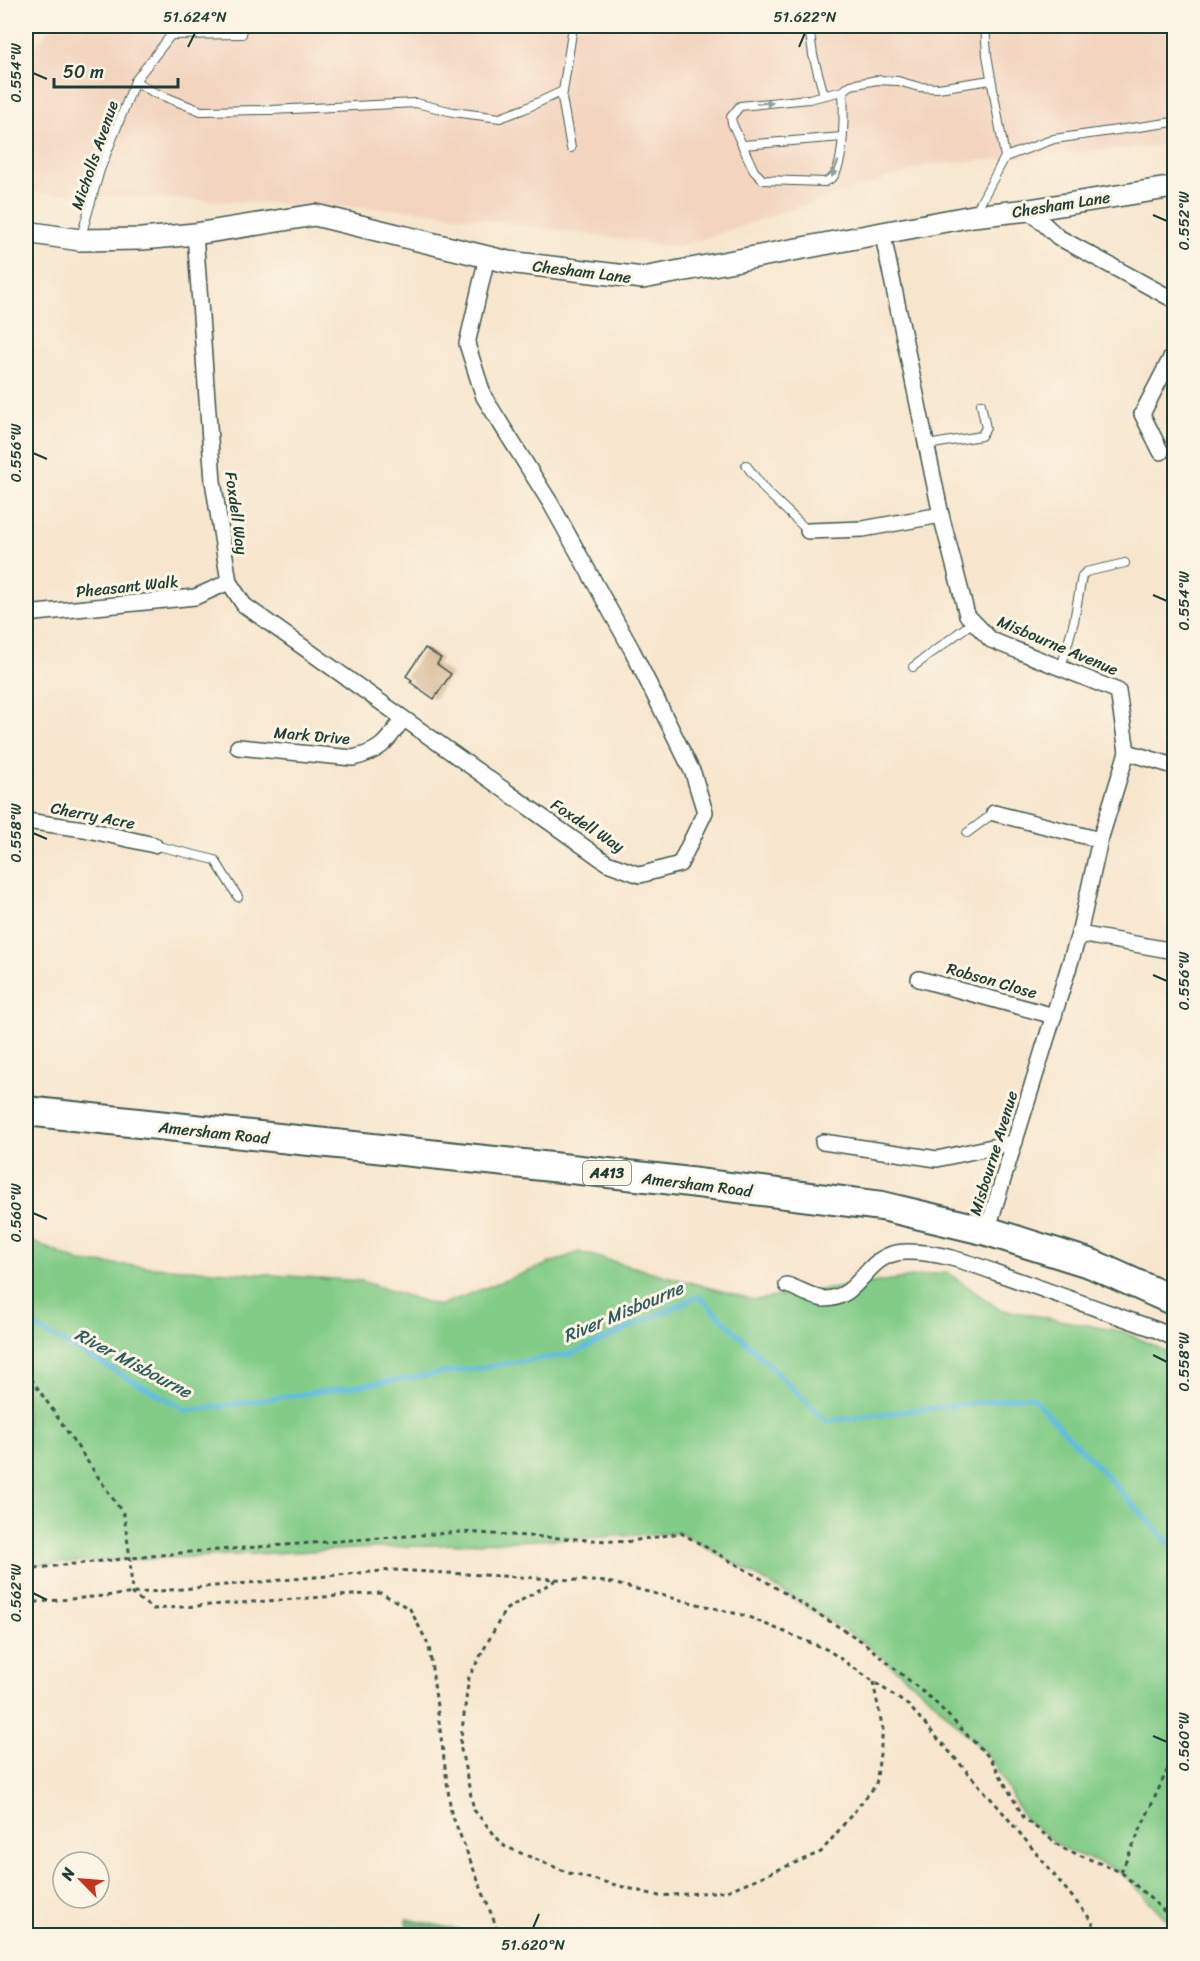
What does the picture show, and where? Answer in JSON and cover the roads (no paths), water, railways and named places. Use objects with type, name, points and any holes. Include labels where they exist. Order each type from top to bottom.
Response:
[{"type":"highway","name":"Amersham Road","points":[[26,1111],[665,1179],[882,1206],[987,1231],[1092,1264],[1174,1301]]},
{"type":"street","name":"Chesham Lane","points":[[26,232],[80,240],[142,239],[195,234],[315,215],[507,262],[644,278],[882,231],[1174,187]]},
{"type":"street","points":[[1029,210],[1058,237],[1174,300]]},
{"type":"street","name":"Misbourne Avenue","points":[[882,231],[941,515],[967,615],[991,640],[1118,691],[1127,752],[1100,840],[1079,934],[987,1231]]},
{"type":"street","name":"Foxdell Way","points":[[195,234],[213,481],[229,582],[244,605],[607,863],[640,875],[680,864],[705,812],[693,773],[632,650],[551,504],[484,397],[467,344],[487,258]]},
{"type":"street","points":[[1161,452],[1142,414],[1174,352]]},
{"type":"street","points":[[808,531],[862,530],[941,515]]},
{"type":"street","name":"Pheasant Walk","points":[[26,614],[195,597],[229,582]]},
{"type":"street","name":"Mark Drive","points":[[238,747],[353,758],[367,754],[386,743],[403,719]]},
{"type":"street","points":[[1127,752],[1174,766]]},
{"type":"street","points":[[994,813],[1100,840]]},
{"type":"street","name":"Cherry Acre","points":[[26,821],[84,829],[154,845]]},
{"type":"street","points":[[1079,934],[1174,951]]},
{"type":"street","name":"Robson Close","points":[[919,979],[1054,1016]]},
{"type":"street","points":[[823,1142],[938,1159],[1015,1142]]},
{"type":"street","points":[[787,1285],[823,1299],[837,1297],[851,1290],[874,1263],[885,1257],[903,1252],[947,1256],[1174,1338]]},
{"type":"lane","name":"Micholls Avenue","points":[[80,240],[100,170],[135,81],[171,35],[183,26]]},
{"type":"lane","points":[[571,148],[562,98],[573,26]]},
{"type":"lane","points":[[809,26],[813,55],[824,95]]},
{"type":"lane","points":[[973,216],[1005,157],[987,55],[985,26]]},
{"type":"lane","points":[[171,35],[242,34]]},
{"type":"lane","points":[[843,91],[845,111],[842,137],[838,167],[833,177],[825,182],[763,180],[754,171],[732,123],[731,117],[740,106],[824,95],[843,91],[851,85],[877,80],[938,88],[991,80]]},
{"type":"lane","points":[[135,81],[153,93],[201,111],[416,103],[453,112],[500,118],[563,91]]},
{"type":"lane","points":[[1005,157],[1054,139],[1174,122]]},
{"type":"lane","points":[[743,145],[842,137]]},
{"type":"lane","points":[[927,445],[981,436],[986,428],[981,404]]},
{"type":"lane","points":[[746,465],[765,490],[808,531]]},
{"type":"lane","points":[[1061,668],[1074,621],[1082,576],[1086,572],[1125,563]]},
{"type":"lane","points":[[913,667],[973,622]]},
{"type":"lane","points":[[967,833],[994,813]]},
{"type":"lane","points":[[154,845],[215,860],[238,897]]},
{"type":"waterway","name":"River Misbourne","points":[[26,1322],[188,1411],[572,1354],[699,1296],[826,1421],[1031,1396],[1174,1548]]}]
